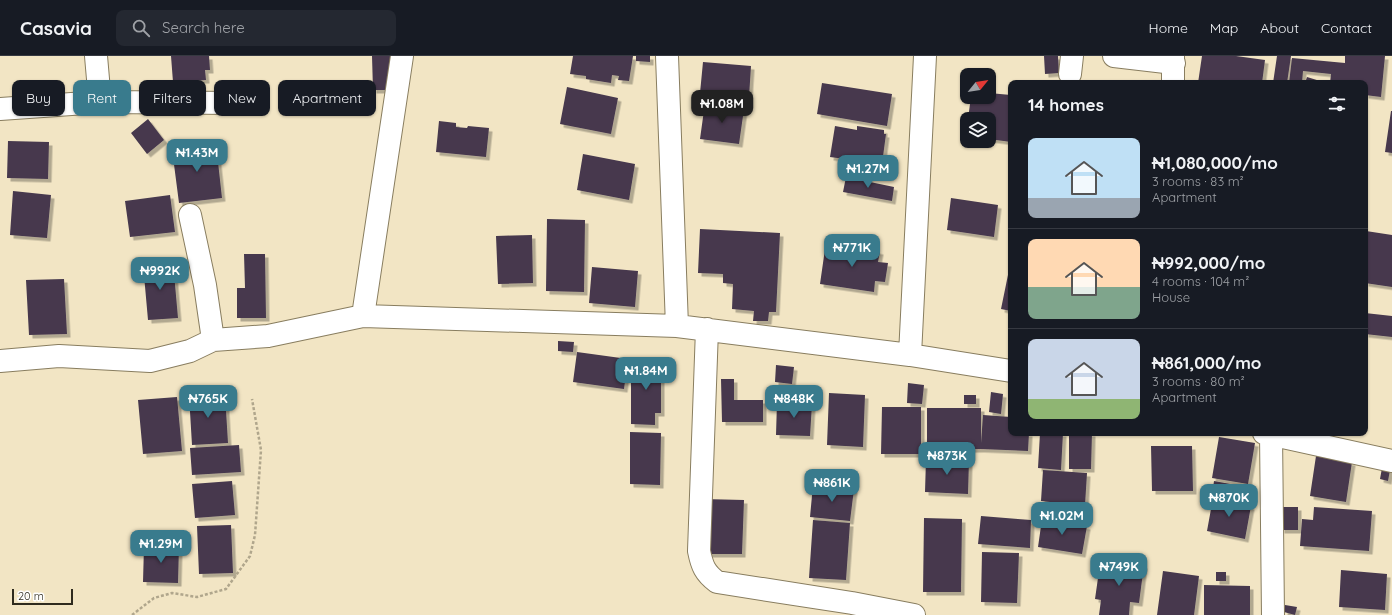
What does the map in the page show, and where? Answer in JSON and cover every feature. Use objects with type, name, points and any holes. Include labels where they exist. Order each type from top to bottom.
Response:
[{"type":"street","points":[[96,56],[98,80]]},
{"type":"street","points":[[363,316],[402,56]]},
{"type":"street","points":[[667,56],[676,326]]},
{"type":"street","points":[[910,355],[925,56]]},
{"type":"street","points":[[1114,56],[1171,68]]},
{"type":"street","points":[[131,102],[214,103]]},
{"type":"street","points":[[0,109],[73,104]]},
{"type":"street","points":[[190,215],[205,285],[213,340]]},
{"type":"street","points":[[0,361],[59,356],[150,361],[190,352],[213,340],[268,336],[363,316],[676,326],[910,355],[1008,371]]},
{"type":"street","points":[[707,329],[699,551],[702,567],[709,576],[717,582],[852,603],[914,615]]},
{"type":"street","points":[[1267,436],[1273,615]]},
{"type":"street","points":[[1280,436],[1392,461]]},
{"type":"path","points":[[132,615],[154,598],[172,593],[197,597],[226,589],[250,556],[255,535],[261,450],[252,399]]},
{"type":"building","points":[[171,56],[209,56],[210,70],[205,70],[206,80],[173,80]]},
{"type":"building","points":[[372,56],[400,56],[401,90],[376,90],[376,80],[373,80]]},
{"type":"building","points":[[573,56],[633,56],[629,81],[618,80],[619,76],[612,75],[611,83],[586,79],[586,76],[570,74]]},
{"type":"building","points":[[636,56],[650,56],[650,62],[636,61]]},
{"type":"building","points":[[1044,56],[1058,56],[1059,73],[1045,74]]},
{"type":"building","points":[[1202,56],[1236,56],[1265,60],[1262,80],[1198,80]]},
{"type":"building","points":[[1277,56],[1291,56],[1287,80],[1273,80]]},
{"type":"building","points":[[1345,56],[1385,56],[1381,97],[1368,95],[1368,80],[1330,80],[1331,74],[1303,71],[1302,80],[1289,80],[1292,58],[1345,63]]},
{"type":"building","points":[[703,62],[751,66],[749,97],[700,93]]},
{"type":"building","points":[[1307,77],[1317,80],[1306,80]]},
{"type":"building","points":[[822,83],[892,94],[887,126],[817,114]]},
{"type":"building","points":[[567,87],[618,98],[611,134],[560,124]]},
{"type":"building","points":[[996,94],[1008,95],[1008,142],[996,140],[996,112],[969,112],[970,104],[996,104]]},
{"type":"building","points":[[705,103],[744,109],[739,144],[700,139]]},
{"type":"building","points":[[1392,111],[1392,153],[1385,152]]},
{"type":"building","points":[[148,119],[164,140],[147,154],[131,133]]},
{"type":"building","points":[[439,121],[456,123],[456,127],[467,128],[468,126],[489,128],[486,157],[436,152]]},
{"type":"building","points":[[835,126],[857,130],[857,126],[884,130],[884,134],[886,134],[882,164],[830,157]]},
{"type":"building","points":[[8,141],[49,142],[48,179],[7,178]]},
{"type":"building","points":[[216,144],[222,198],[179,203],[172,149]]},
{"type":"building","points":[[583,154],[635,164],[629,200],[577,190]]},
{"type":"building","points":[[846,177],[894,187],[892,201],[843,192]]},
{"type":"building","points":[[13,191],[51,195],[47,238],[10,235]]},
{"type":"building","points":[[170,195],[175,232],[130,237],[125,201]]},
{"type":"building","points":[[951,198],[998,205],[994,237],[947,230]]},
{"type":"building","points":[[547,219],[585,220],[584,292],[546,291]]},
{"type":"building","points":[[700,229],[780,233],[776,312],[769,312],[768,321],[753,321],[754,311],[732,309],[733,284],[723,283],[723,274],[698,273]]},
{"type":"building","points":[[1368,231],[1392,235],[1392,287],[1368,283]]},
{"type":"building","points":[[532,235],[533,283],[498,284],[496,236]]},
{"type":"building","points":[[826,242],[880,251],[878,262],[888,263],[885,282],[875,281],[874,292],[820,284]]},
{"type":"building","points":[[244,254],[265,254],[266,318],[237,318],[237,288],[245,288]]},
{"type":"building","points":[[173,262],[178,318],[148,320],[143,264]]},
{"type":"building","points":[[592,267],[638,271],[635,307],[589,303]]},
{"type":"building","points":[[1008,275],[1008,310],[1001,309]]},
{"type":"building","points":[[64,279],[67,334],[29,335],[26,280]]},
{"type":"building","points":[[1368,313],[1392,316],[1392,337],[1368,334]]},
{"type":"building","points":[[558,341],[574,342],[573,352],[558,351]]},
{"type":"building","points":[[577,352],[628,359],[624,389],[573,382]]},
{"type":"building","points":[[631,359],[661,360],[661,413],[655,413],[655,425],[631,424]]},
{"type":"building","points":[[776,365],[794,367],[792,384],[775,382]]},
{"type":"building","points":[[721,379],[734,379],[734,400],[763,400],[763,422],[722,422]]},
{"type":"building","points":[[908,383],[924,385],[922,404],[907,403]]},
{"type":"building","points":[[991,392],[1003,394],[1001,414],[989,412]]},
{"type":"building","points":[[829,393],[865,395],[863,447],[827,445]]},
{"type":"building","points":[[225,394],[228,443],[192,445],[189,395]]},
{"type":"building","points":[[964,395],[976,395],[976,404],[964,404]]},
{"type":"building","points":[[177,397],[182,451],[143,454],[138,400]]},
{"type":"building","points":[[777,402],[812,404],[810,436],[776,435]]},
{"type":"building","points":[[882,407],[921,407],[921,454],[881,454]]},
{"type":"building","points":[[927,408],[981,408],[981,443],[983,415],[1008,417],[1008,436],[1029,436],[1028,451],[981,449],[927,450]]},
{"type":"building","points":[[630,432],[661,433],[660,485],[630,484]]},
{"type":"building","points":[[1040,436],[1063,436],[1061,470],[1038,468]]},
{"type":"building","points":[[1069,436],[1092,436],[1091,469],[1069,469]]},
{"type":"building","points":[[1219,437],[1255,443],[1248,484],[1212,478]]},
{"type":"building","points":[[239,445],[241,472],[192,475],[190,448]]},
{"type":"building","points":[[1151,446],[1192,446],[1193,491],[1152,491]]},
{"type":"building","points":[[1316,456],[1352,462],[1346,502],[1310,496]]},
{"type":"building","points":[[1384,457],[1392,459],[1388,481],[1380,479]]},
{"type":"building","points":[[926,459],[969,460],[968,494],[925,492]]},
{"type":"building","points":[[1043,470],[1087,473],[1085,505],[1066,503],[1065,512],[1050,510],[1050,502],[1041,501]]},
{"type":"building","points":[[232,481],[235,515],[195,518],[192,484]]},
{"type":"building","points":[[1214,481],[1247,487],[1245,501],[1212,495]]},
{"type":"building","points":[[813,485],[854,489],[850,521],[810,517]]},
{"type":"building","points":[[1213,498],[1251,506],[1245,539],[1207,531]]},
{"type":"building","points":[[703,499],[744,500],[742,554],[702,554]]},
{"type":"building","points":[[1281,507],[1298,507],[1298,530],[1281,530]]},
{"type":"building","points":[[1314,507],[1372,511],[1369,551],[1300,546],[1302,519],[1313,520]]},
{"type":"building","points":[[981,516],[1031,520],[1030,548],[978,544]]},
{"type":"building","points":[[924,518],[962,519],[961,592],[923,592]]},
{"type":"building","points":[[1042,519],[1087,526],[1082,554],[1038,547]]},
{"type":"building","points":[[813,520],[850,523],[846,580],[809,578]]},
{"type":"building","points":[[231,525],[233,573],[199,574],[197,526]]},
{"type":"building","points":[[144,546],[179,546],[178,583],[143,582]]},
{"type":"building","points":[[982,552],[1019,553],[1017,603],[981,602]]},
{"type":"building","points":[[1107,560],[1144,565],[1139,603],[1130,602],[1129,615],[1099,615],[1101,600],[1095,599],[1099,571],[1105,572]]},
{"type":"building","points":[[1341,570],[1387,574],[1385,610],[1339,607]]},
{"type":"building","points":[[1163,571],[1199,576],[1194,615],[1157,615]]},
{"type":"building","points":[[1216,572],[1226,572],[1226,581],[1216,581]]},
{"type":"building","points":[[1204,585],[1250,586],[1250,615],[1204,615]]},
{"type":"building","points":[[1285,605],[1297,607],[1295,615],[1284,612]]}]
